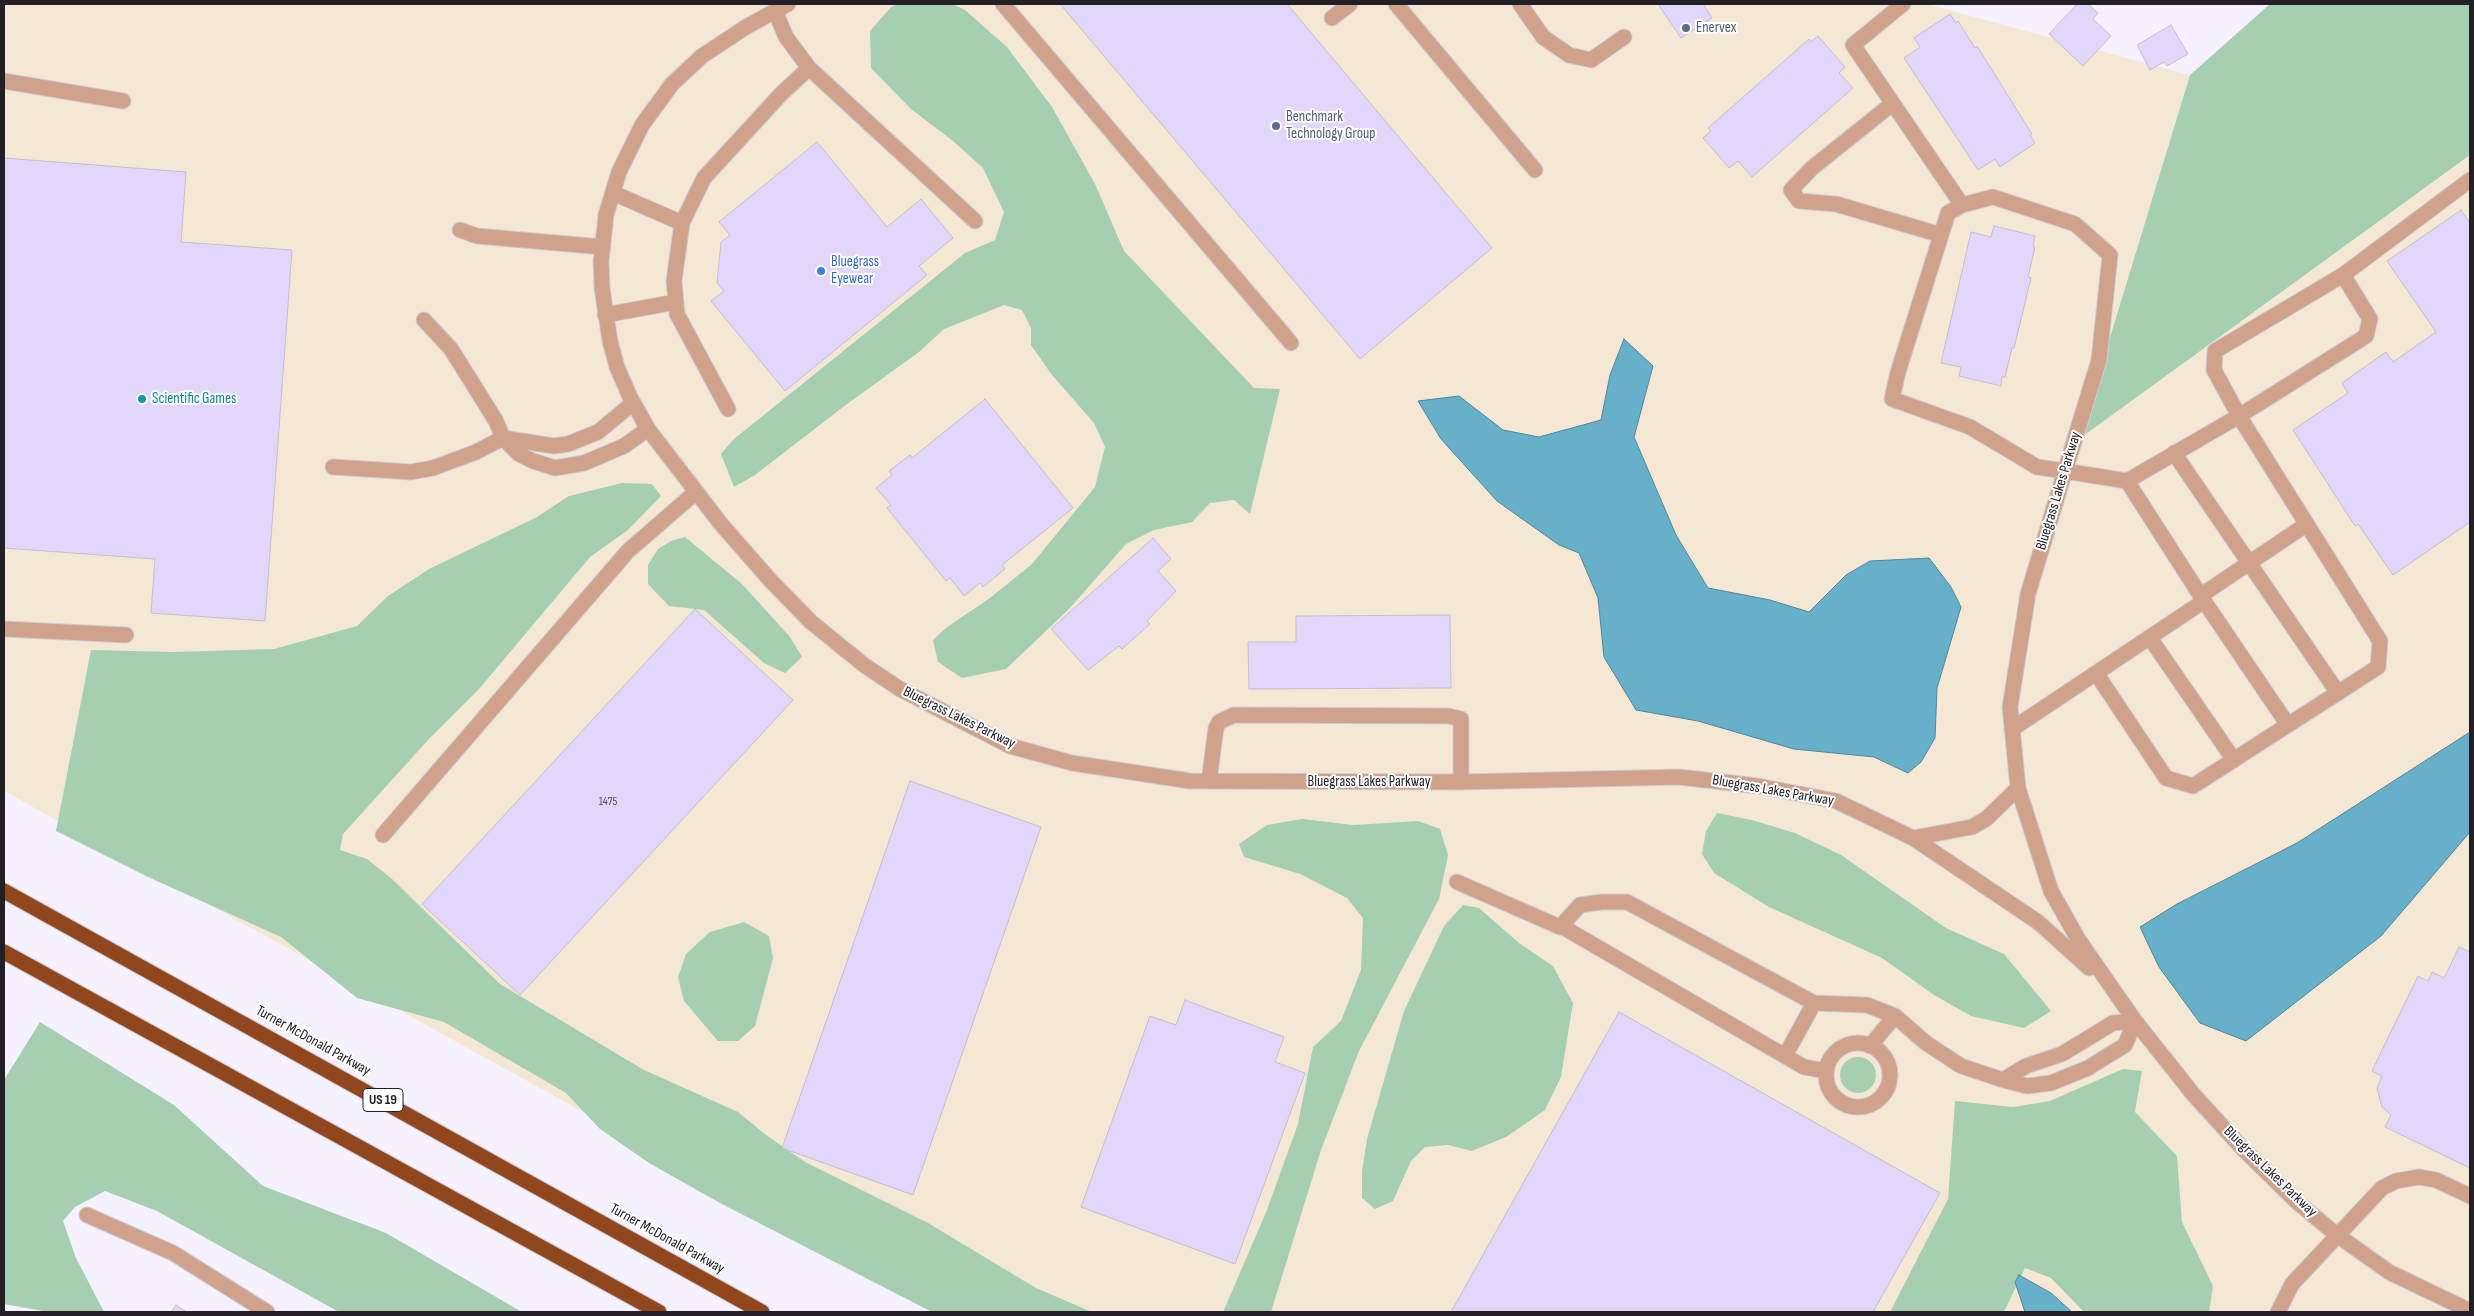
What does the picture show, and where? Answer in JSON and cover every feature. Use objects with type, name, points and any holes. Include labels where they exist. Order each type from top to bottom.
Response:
[{"type":"highway","name":"Turner McDonald Parkway","points":[[4,890],[762,1312]]},
{"type":"highway","points":[[4,952],[660,1312]]},
{"type":"street","points":[[1003,4],[1291,343]]},
{"type":"street","points":[[1332,18],[1350,4]]},
{"type":"street","points":[[1396,4],[1535,170]]},
{"type":"street","points":[[1520,4],[1543,37],[1569,55],[1591,60],[1624,37]]},
{"type":"street","points":[[1903,4],[1853,45],[1962,204],[1948,213],[1898,372],[1892,399],[1970,427],[2037,467],[2127,480],[2239,416],[2366,336],[2370,320],[2344,274]]},
{"type":"street","points":[[782,7],[786,37],[810,68],[975,221]]},
{"type":"street","name":"Bluegrass Lakes Parkway","points":[[782,7],[719,44],[687,69],[672,84],[642,125],[628,152],[606,215],[602,247],[602,288],[605,315],[617,367],[633,403],[648,429],[696,492],[752,560],[812,622],[845,650],[900,689],[1010,746],[1072,763],[1190,781],[1461,782],[1679,777],[1758,786],[1836,801],[1913,838],[2038,922],[2110,987]]},
{"type":"street","points":[[728,410],[677,314],[674,281],[682,222],[704,178],[781,94],[810,68]]},
{"type":"street","points":[[4,81],[123,101]]},
{"type":"street","points":[[1892,104],[1812,168],[1792,190],[1799,201],[1836,204],[1941,235]]},
{"type":"street","points":[[2096,673],[2166,778],[2193,786],[2378,667],[2380,641],[2239,416],[2214,370],[2215,351],[2344,274],[2470,180]]},
{"type":"street","points":[[613,193],[682,222]]},
{"type":"street","name":"Bluegrass Lakes Parkway","points":[[1962,204],[1993,197],[2075,224],[2110,255],[2098,360],[2028,594],[2010,707],[2018,788],[2032,839],[2051,890],[2078,939],[2135,1021],[2193,1094],[2244,1150],[2297,1202],[2337,1235],[2389,1272],[2470,1311]]},
{"type":"street","points":[[460,230],[477,236],[602,247]]},
{"type":"street","points":[[605,315],[676,302]]},
{"type":"street","points":[[424,320],[451,349],[496,421],[504,438],[519,454],[533,461],[555,468],[584,463],[624,446],[648,429]]},
{"type":"street","points":[[333,467],[410,472],[433,468],[476,452],[504,438],[554,446],[568,444],[598,432],[633,403]]},
{"type":"street","points":[[2174,454],[2338,693]]},
{"type":"street","points":[[2127,480],[2202,598],[2288,725]]},
{"type":"street","points":[[383,835],[628,551],[696,492]]},
{"type":"street","points":[[2012,729],[2150,638],[2249,563],[2307,524]]},
{"type":"street","points":[[4,629],[126,635]]},
{"type":"street","points":[[2150,638],[2234,760]]},
{"type":"street","points":[[1209,782],[1216,728],[1219,722],[1226,718],[1244,715],[1449,716],[1461,719],[1461,782]]},
{"type":"street","points":[[1913,838],[1972,826],[1986,819],[2018,788]]},
{"type":"street","points":[[1457,882],[1561,926],[1804,1067],[1826,1071]]},
{"type":"street","points":[[1561,926],[1580,905],[1602,902],[1627,902],[1814,1003],[1867,1004],[1895,1016],[1926,1043],[1961,1066],[2003,1080],[2027,1086],[2051,1083],[2088,1068],[2125,1045],[2135,1021],[2113,1023],[2062,1054],[2026,1066],[2003,1080]]},
{"type":"street","points":[[1785,1056],[1814,1003]]},
{"type":"street","points":[[1870,1046],[1895,1016]]},
{"type":"street","points":[[1861,1044],[1870,1046],[1880,1052],[1886,1060],[1889,1082],[1885,1092],[1869,1105],[1858,1107],[1848,1105],[1838,1100],[1827,1082],[1826,1071],[1829,1062],[1842,1047],[1861,1044]]},
{"type":"street","points":[[2278,1312],[2292,1284],[2370,1198],[2382,1188],[2396,1181],[2419,1177],[2443,1183],[2470,1196]]},
{"type":"street","points":[[88,1216],[173,1253],[267,1312]]},
{"type":"shaded area","points":[[4,4],[1926,4],[2190,75],[2079,438],[2470,155],[2470,1312],[944,1312],[4,791]]},
{"type":"green space","points":[[899,4],[953,4],[965,10],[1007,47],[1052,107],[1095,184],[1124,251],[1254,388],[1280,389],[1250,514],[1234,500],[1210,503],[1192,522],[1154,530],[1126,544],[1070,608],[1006,669],[962,678],[938,662],[933,640],[947,627],[990,598],[1032,564],[1095,487],[1105,447],[1094,423],[1052,375],[1031,345],[1031,328],[1022,310],[1004,305],[944,329],[919,352],[843,407],[755,475],[734,487],[721,454],[734,439],[965,253],[995,240],[1004,212],[983,168],[953,141],[911,109],[871,68],[870,31],[891,7]]},
{"type":"green space","points":[[2270,4],[2470,4],[2470,155],[2079,439],[2190,75]]},
{"type":"green space","points":[[622,483],[652,484],[661,496],[628,530],[590,557],[479,689],[428,740],[343,834],[340,850],[367,859],[392,879],[500,984],[644,1070],[738,1112],[766,1135],[805,1162],[928,1223],[1036,1288],[1092,1312],[932,1312],[720,1203],[649,1163],[600,1129],[566,1093],[444,1022],[357,998],[281,937],[148,877],[56,831],[91,650],[174,652],[274,649],[357,626],[388,596],[429,569],[537,517],[569,496]]},
{"type":"green space","points":[[685,537],[742,584],[790,637],[802,657],[785,673],[764,663],[704,610],[669,606],[648,584],[648,565],[658,549],[671,541]]},
{"type":"green space","points":[[1717,813],[1752,820],[1795,833],[1841,855],[1946,928],[2004,954],[2051,1011],[2024,1028],[1971,1016],[1934,995],[1882,958],[1769,907],[1714,873],[1702,854],[1706,831]]},
{"type":"green space","points":[[1302,819],[1354,825],[1418,821],[1440,829],[1448,855],[1439,899],[1359,1051],[1321,1150],[1271,1312],[1223,1312],[1267,1210],[1298,1124],[1313,1047],[1341,1021],[1361,970],[1363,918],[1347,898],[1300,874],[1244,857],[1239,844],[1267,825]]},
{"type":"green space","points":[[1463,905],[1479,908],[1519,943],[1553,966],[1573,1003],[1561,1077],[1545,1110],[1506,1137],[1472,1151],[1448,1145],[1425,1147],[1411,1161],[1393,1201],[1375,1209],[1362,1198],[1362,1171],[1367,1139],[1404,1011],[1444,926]]},
{"type":"green space","points":[[744,922],[769,936],[773,958],[755,1026],[738,1041],[718,1041],[684,1001],[678,977],[686,954],[710,932]]},
{"type":"green space","points":[[40,1022],[174,1105],[263,1186],[386,1233],[522,1312],[339,1312],[157,1211],[105,1191],[75,1207],[63,1221],[76,1258],[104,1312],[49,1312],[4,1304],[4,1080]]},
{"type":"green space","points":[[1858,1057],[1870,1063],[1876,1075],[1870,1087],[1858,1093],[1846,1087],[1840,1075],[1846,1063]]},
{"type":"green space","points":[[2123,1069],[2142,1071],[2135,1112],[2177,1156],[2182,1222],[2213,1286],[2209,1312],[2084,1312],[2051,1278],[2025,1268],[2004,1312],[1890,1312],[1948,1199],[1955,1101],[2013,1107],[2050,1101]]},
{"type":"water","points":[[1624,339],[1653,366],[1634,437],[1676,535],[1708,588],[1770,600],[1809,612],[1846,575],[1870,561],[1929,558],[1951,587],[1961,607],[1937,688],[1935,738],[1921,762],[1908,773],[1874,757],[1794,749],[1698,721],[1636,710],[1604,657],[1598,598],[1579,553],[1559,545],[1497,501],[1441,439],[1418,401],[1459,396],[1503,430],[1539,437],[1601,420],[1610,375]]},
{"type":"water","points":[[2470,732],[2470,832],[2381,936],[2246,1041],[2200,1023],[2159,967],[2140,927],[2177,904],[2297,843]]},
{"type":"water","points":[[2019,1275],[2051,1293],[2072,1312],[2025,1312],[2015,1282]]},
{"type":"building","name":"Benchmark Technology Group","points":[[1060,4],[1287,4],[1492,248],[1360,359]]},
{"type":"building","name":"Enervex","points":[[1658,4],[1703,4],[1712,18],[1681,38]]},
{"type":"building","points":[[2077,4],[2088,4],[2098,13],[2093,19],[2111,36],[2083,66],[2049,34]]},
{"type":"building","points":[[1950,14],[1956,23],[1958,21],[1975,48],[1977,46],[2032,134],[2030,135],[2035,143],[2000,167],[1995,159],[1978,170],[1904,58],[1920,47],[1914,38]]},
{"type":"building","points":[[2171,25],[2188,54],[2167,66],[2164,62],[2150,70],[2137,45]]},
{"type":"building","points":[[1818,36],[1845,67],[1839,73],[1853,88],[1752,177],[1738,161],[1729,168],[1703,138],[1711,131],[1708,128],[1809,39],[1811,42]]},
{"type":"building","name":"Bluegrass Eyewear","points":[[817,142],[887,227],[921,199],[953,238],[919,266],[927,275],[785,391],[711,301],[724,291],[717,283],[721,242],[730,235],[719,222]]},
{"type":"building","name":"Scientific Games","points":[[4,158],[186,172],[181,242],[292,250],[265,621],[151,613],[155,559],[4,548]]},
{"type":"building","points":[[2461,210],[2470,223],[2470,522],[2393,575],[2358,524],[2355,526],[2293,430],[2348,393],[2342,383],[2386,352],[2393,362],[2436,332],[2387,261]]},
{"type":"building","points":[[1994,226],[2035,236],[2033,246],[2035,247],[2028,277],[2031,278],[2014,348],[2012,348],[2005,377],[2002,377],[2001,386],[1959,376],[1961,367],[1941,363],[1971,232],[1991,237]]},
{"type":"building","points":[[985,399],[1073,508],[1002,565],[1005,569],[983,587],[980,583],[964,596],[950,578],[946,581],[887,508],[891,505],[876,488],[892,475],[889,471],[910,455],[912,458]]},
{"type":"building","points":[[1153,538],[1171,559],[1158,571],[1176,591],[1147,621],[1150,624],[1122,649],[1119,646],[1088,670],[1051,629]]},
{"type":"building","points":[[695,609],[793,700],[520,995],[422,904]]},
{"type":"building","points":[[1450,615],[1451,688],[1249,689],[1248,642],[1296,642],[1296,616]]},
{"type":"building","points":[[910,781],[1041,827],[913,1195],[782,1148]]},
{"type":"building","points":[[2459,947],[2470,952],[2470,1168],[2385,1127],[2391,1115],[2382,1107],[2377,1088],[2382,1076],[2372,1071],[2418,976],[2428,981],[2432,972],[2444,978]]},
{"type":"building","points":[[1185,1000],[1284,1037],[1275,1062],[1305,1073],[1235,1264],[1081,1207],[1150,1016],[1176,1025]]},
{"type":"building","points":[[1619,1012],[1940,1193],[1873,1312],[1451,1312]]},
{"type":"building","points":[[176,1305],[187,1312],[171,1312]]},
{"type":"place","name":"Enervex","points":[[1686,28]]},
{"type":"place","name":"Benchmark Technology Group","points":[[1276,126]]},
{"type":"place","name":"Bluegrass Eyewear","points":[[821,271]]},
{"type":"place","name":"Scientific Games","points":[[142,399]]}]
